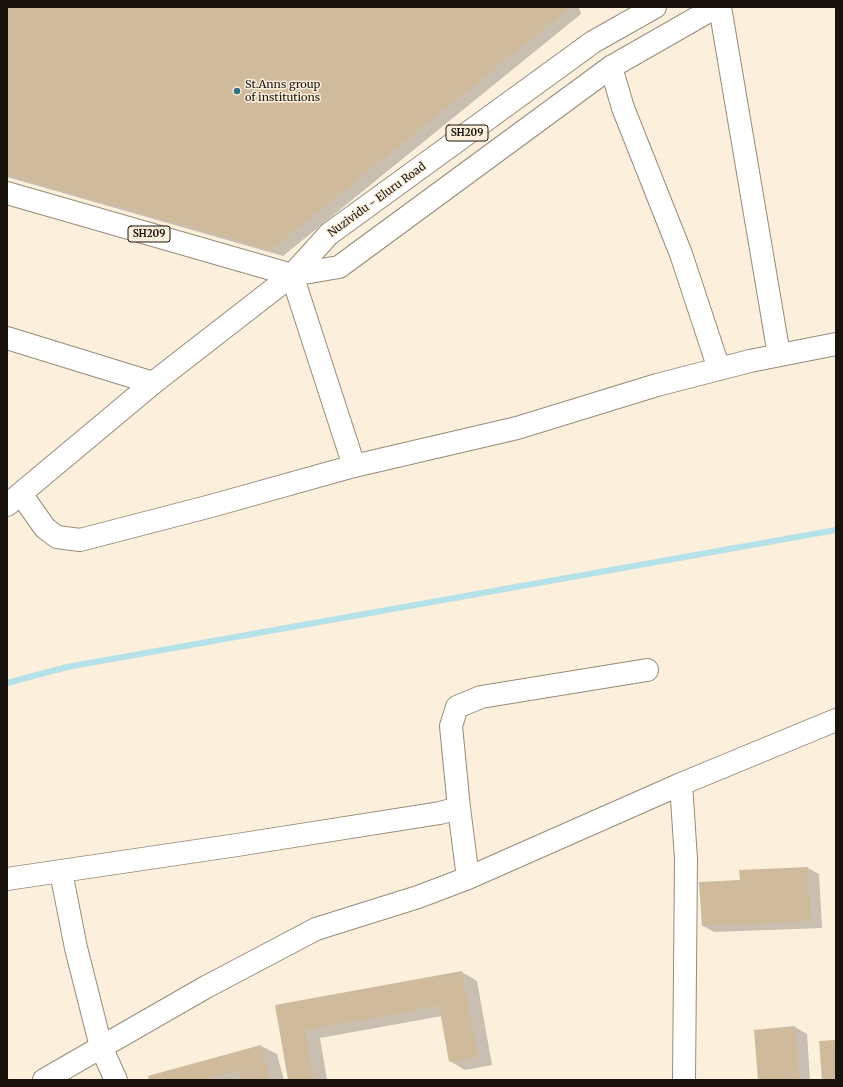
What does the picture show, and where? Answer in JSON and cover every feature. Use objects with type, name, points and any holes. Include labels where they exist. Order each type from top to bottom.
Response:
[{"type":"street","name":"Nuzividu - Eluru Road","points":[[12,499],[153,383],[292,275],[329,234],[593,42],[655,7]]},
{"type":"street","points":[[354,466],[292,275],[339,267],[611,67],[716,7]]},
{"type":"street","points":[[720,7],[779,355]]},
{"type":"street","points":[[611,67],[623,108],[681,254],[719,369]]},
{"type":"street","name":"SH209","points":[[7,193],[292,275]]},
{"type":"street","points":[[7,338],[153,383]]},
{"type":"street","points":[[12,499],[57,537],[80,540],[211,506],[354,466],[517,428],[657,385],[779,355],[836,344]]},
{"type":"street","points":[[468,878],[451,726],[457,706],[481,697],[647,670]]},
{"type":"street","points":[[44,1080],[206,988],[316,929],[418,897],[468,878],[681,784],[836,720]]},
{"type":"street","points":[[681,784],[686,859],[684,1080]]},
{"type":"street","points":[[7,879],[61,872],[432,814],[459,808]]},
{"type":"street","points":[[61,872],[76,948],[101,1047],[116,1080]]},
{"type":"building","name":"St.Anns group of institutions","points":[[7,7],[571,7],[271,250],[7,175]]},
{"type":"building","points":[[808,867],[811,921],[702,926],[699,882],[740,880],[739,870]]},
{"type":"building","points":[[462,971],[478,1057],[449,1062],[439,1006],[305,1030],[314,1080],[288,1080],[275,1005]]},
{"type":"building","points":[[795,1026],[799,1080],[758,1080],[754,1030]]},
{"type":"building","points":[[836,1040],[836,1080],[822,1080],[819,1041]]},
{"type":"building","points":[[261,1045],[271,1080],[242,1080],[240,1070],[204,1080],[149,1080],[148,1076]]},
{"type":"waterway","points":[[7,683],[67,667],[836,530]]},
{"type":"place","name":"St.Anns group of institutions","points":[[237,91]]}]
